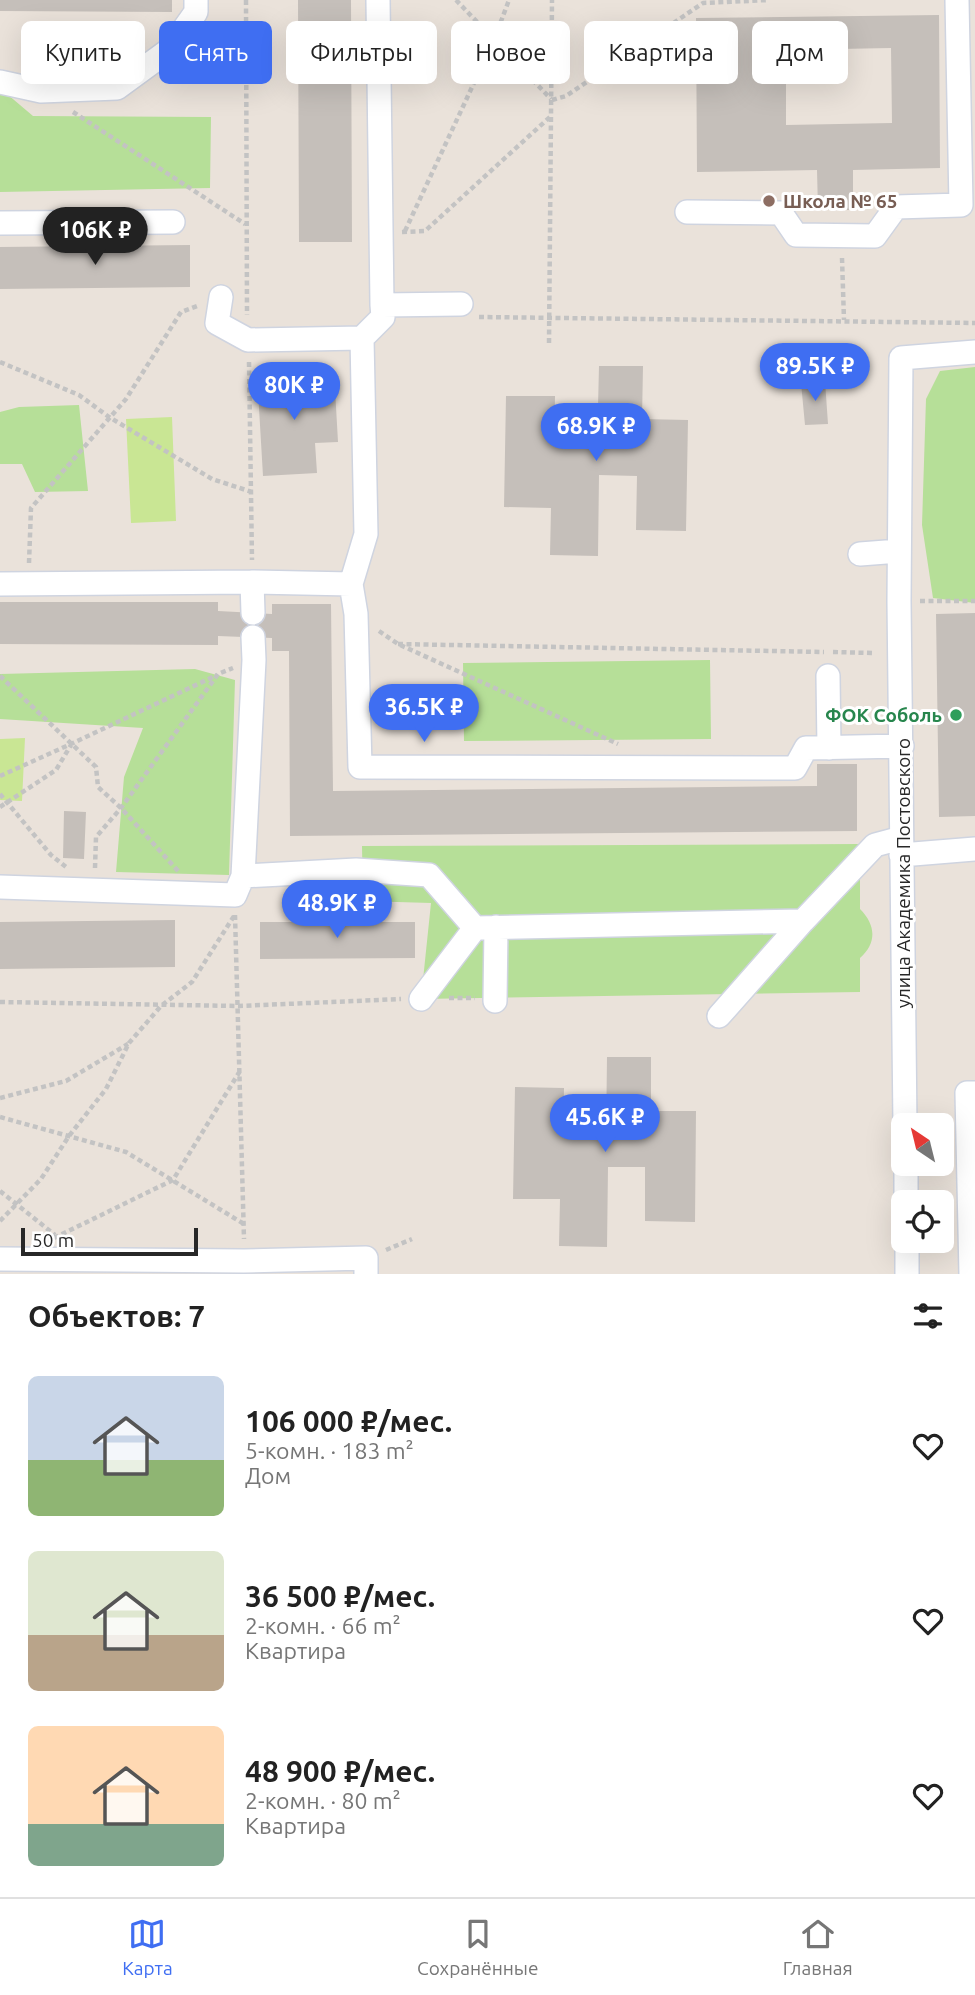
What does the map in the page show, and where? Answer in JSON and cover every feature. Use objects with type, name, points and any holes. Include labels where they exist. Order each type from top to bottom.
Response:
[{"type":"street","points":[[0,82],[41,91],[117,88],[169,50],[196,12],[196,0]]},
{"type":"street","points":[[221,297],[217,324],[248,340],[362,338],[383,317],[378,0]]},
{"type":"street","points":[[687,212],[781,213],[796,235],[876,236],[896,207],[961,205],[957,0]]},
{"type":"street","points":[[0,223],[173,222]]},
{"type":"street","points":[[382,304],[464,311]]},
{"type":"street","points":[[362,338],[366,534],[351,584],[356,614],[360,767],[795,768],[806,748],[902,746]]},
{"type":"street","name":"улица Академика Постовского","points":[[905,1113],[899,601],[901,358],[975,352]]},
{"type":"street","points":[[860,554],[899,551]]},
{"type":"street","points":[[252,582],[253,613]]},
{"type":"street","points":[[0,584],[351,584]]},
{"type":"street","points":[[238,896],[253,648]]},
{"type":"street","points":[[828,676],[829,748]]},
{"type":"street","points":[[719,1016],[875,845],[975,849]]},
{"type":"street","points":[[0,887],[238,896],[356,870],[429,875],[485,928],[495,1001]]},
{"type":"street","points":[[421,999],[485,928],[803,921]]},
{"type":"street","points":[[971,1274],[967,1093],[975,1093]]},
{"type":"street","points":[[907,1253],[907,1274]]},
{"type":"street","points":[[0,1259],[47,1258],[245,1267],[366,1258],[366,1274]]},
{"type":"path","points":[[246,0],[246,224],[253,492],[252,582]]},
{"type":"path","points":[[456,0],[476,21]]},
{"type":"path","points":[[501,21],[509,0]]},
{"type":"path","points":[[549,342],[552,0]]},
{"type":"path","points":[[552,100],[566,96],[702,3],[769,0]]},
{"type":"path","points":[[405,232],[474,84]]},
{"type":"path","points":[[537,84],[552,100]]},
{"type":"path","points":[[41,91],[246,224]]},
{"type":"path","points":[[380,232],[425,231],[551,116]]},
{"type":"path","points":[[842,235],[844,320]]},
{"type":"path","points":[[29,585],[31,508],[126,399],[181,312],[221,297]]},
{"type":"path","points":[[464,311],[550,318],[975,323]]},
{"type":"path","points":[[0,362],[79,395],[109,417],[212,479],[253,492]]},
{"type":"path","points":[[899,601],[975,601]]},
{"type":"path","points":[[356,614],[398,645],[621,745]]},
{"type":"path","points":[[398,645],[873,653]]},
{"type":"path","points":[[0,776],[218,674],[253,648]]},
{"type":"path","points":[[94,890],[96,837],[121,808],[218,674]]},
{"type":"path","points":[[0,676],[96,767],[98,787],[121,808],[198,893],[238,896]]},
{"type":"path","points":[[0,807],[56,770],[71,744]]},
{"type":"path","points":[[0,794],[51,855],[94,890]]},
{"type":"path","points":[[238,896],[245,1267]]},
{"type":"path","points":[[0,1221],[41,1180],[69,1136],[106,1089],[129,1043],[161,1006],[192,982],[238,896]]},
{"type":"path","points":[[0,1002],[239,1006],[467,997],[495,1001]]},
{"type":"path","points":[[0,1098],[66,1081],[129,1043]]},
{"type":"path","points":[[47,1258],[55,1235],[173,1180],[240,1070]]},
{"type":"path","points":[[0,1117],[126,1152],[244,1224]]},
{"type":"path","points":[[0,1191],[55,1235]]},
{"type":"green space","points":[[0,94],[7,94],[33,116],[211,117],[210,188],[0,192]]},
{"type":"green space","points":[[975,367],[975,603],[933,598],[922,525],[926,399],[940,371]]},
{"type":"green space","points":[[79,405],[88,491],[35,492],[22,464],[0,464],[0,412],[19,407]]},
{"type":"green space","points":[[172,417],[176,521],[131,523],[126,419]]},
{"type":"green space","points":[[710,660],[711,739],[464,741],[463,663]]},
{"type":"green space","points":[[195,669],[235,680],[229,875],[116,872],[124,777],[143,728],[0,719],[0,674]]},
{"type":"green space","points":[[25,738],[22,801],[0,800],[0,739]]},
{"type":"green space","points":[[860,844],[860,909],[872,928],[872,940],[860,958],[860,992],[421,999],[431,903],[363,901],[362,846]]},
{"type":"building","points":[[0,0],[172,0],[172,12],[0,11]]},
{"type":"building","points":[[298,0],[351,0],[351,21],[298,21]]},
{"type":"building","points":[[939,15],[940,168],[853,170],[853,210],[818,210],[817,170],[697,172],[696,84],[738,84],[738,21],[696,21],[696,18]]},
{"type":"building","points":[[298,84],[351,84],[352,242],[299,242]]},
{"type":"building","points":[[190,245],[190,287],[0,289],[0,247]]},
{"type":"building","points":[[599,366],[643,366],[642,419],[688,420],[686,531],[636,530],[637,476],[599,475],[598,556],[550,555],[551,508],[504,507],[506,396],[555,396],[554,447],[597,448]]},
{"type":"building","points":[[316,371],[317,390],[335,389],[338,442],[315,443],[317,473],[263,476],[257,374]]},
{"type":"building","points":[[825,381],[828,424],[805,425],[801,383]]},
{"type":"building","points":[[0,602],[218,602],[218,611],[272,614],[272,604],[331,604],[333,791],[817,786],[817,764],[857,764],[857,831],[290,836],[289,651],[272,651],[272,638],[218,636],[218,645],[0,644]]},
{"type":"building","name":"ФОК Соболь","points":[[975,613],[975,816],[939,817],[936,614]]},
{"type":"building","points":[[64,811],[86,812],[84,859],[63,858]]},
{"type":"building","points":[[175,920],[175,967],[0,969],[0,922]]},
{"type":"building","points":[[260,922],[415,922],[415,958],[260,959]]},
{"type":"building","points":[[607,1057],[651,1057],[651,1111],[696,1111],[695,1222],[645,1221],[645,1167],[608,1167],[607,1247],[559,1246],[560,1199],[513,1199],[515,1087],[564,1088],[563,1138],[606,1139]]},
{"type":"place","name":"Школа № 65","points":[[769,201]]},
{"type":"place","name":"ФОК Соболь","points":[[956,715]]}]
